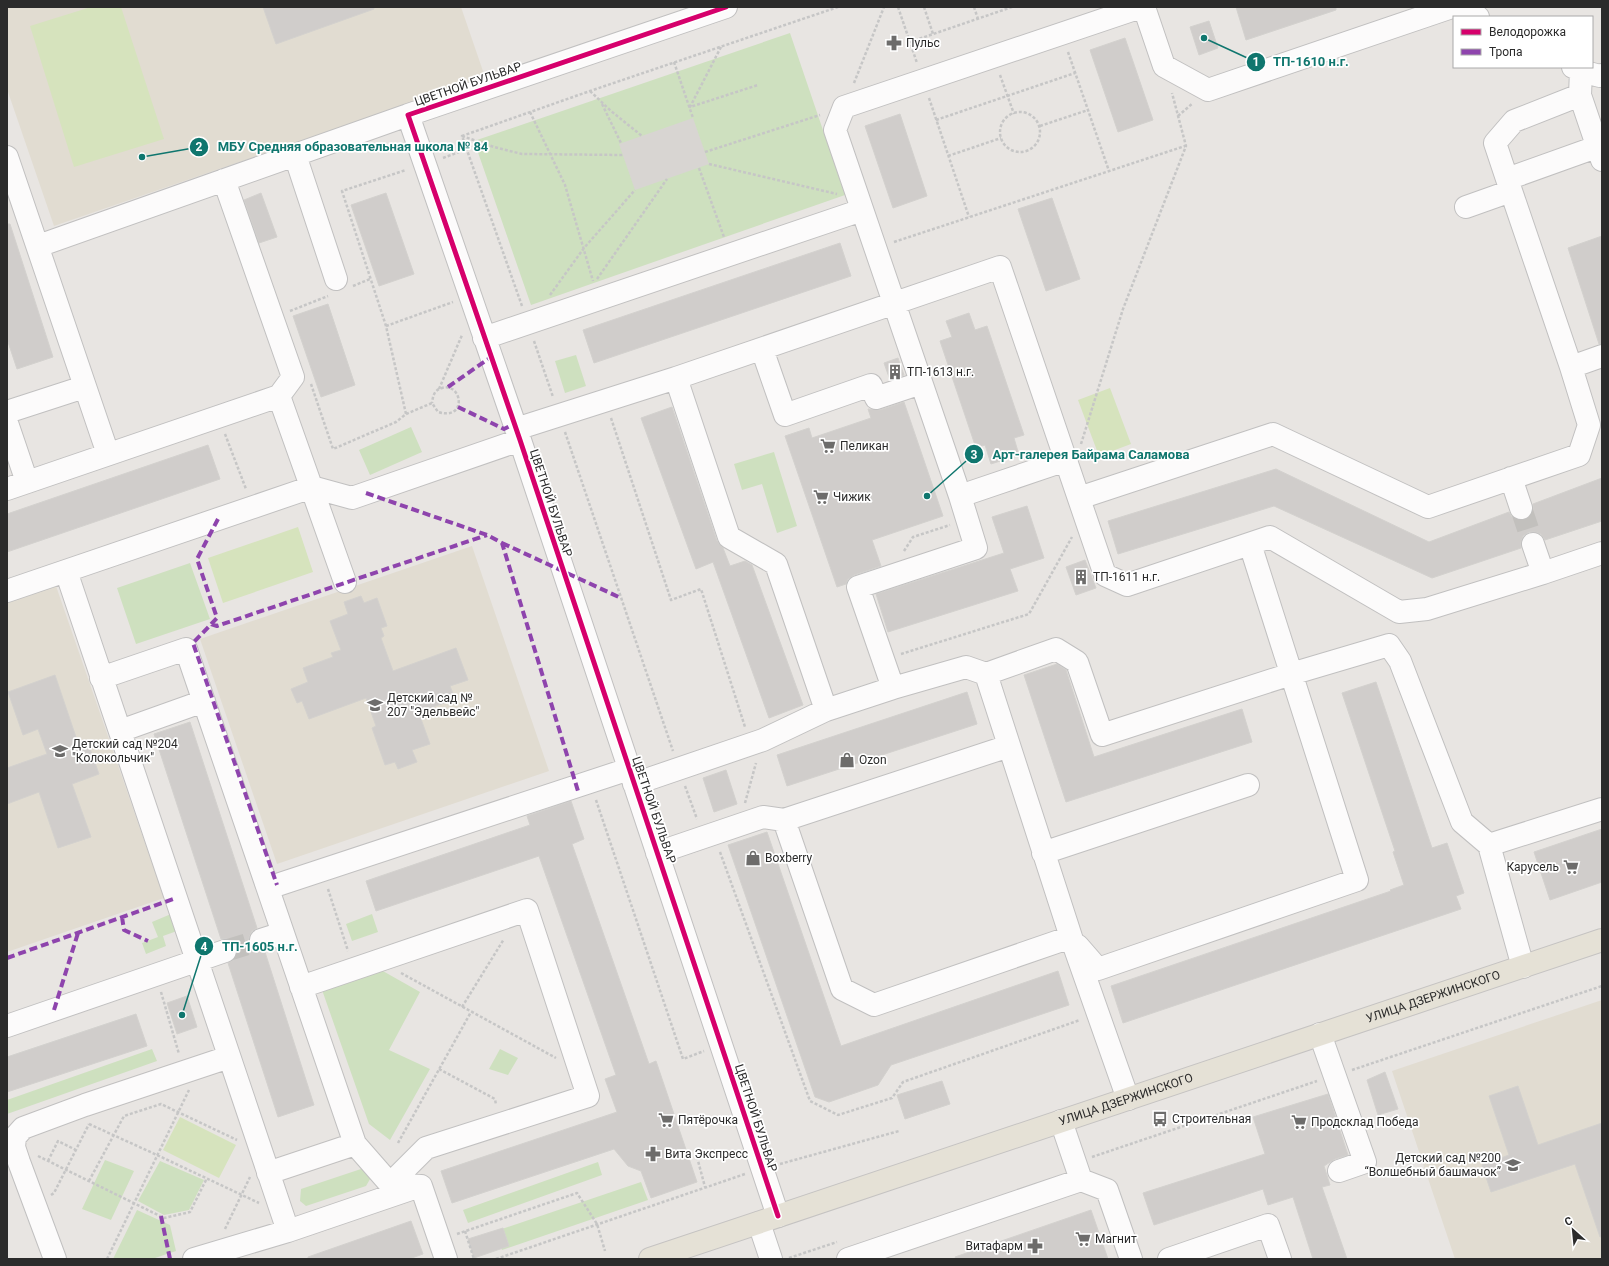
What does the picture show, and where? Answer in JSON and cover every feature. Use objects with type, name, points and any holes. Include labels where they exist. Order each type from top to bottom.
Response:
[{"type":"main road","name":"УЛИЦА ДЗЕРЖИНСКОГО","points":[[650,1259],[1602,940]]},
{"type":"street","name":"ЦВЕТНОЙ БУЛЬВАР","points":[[726,7],[408,115],[518,435],[762,1169],[769,1220],[771,1259]]},
{"type":"street","points":[[893,688],[858,587],[976,548],[960,496],[835,130],[844,107],[923,82],[1143,7],[1164,66],[1208,90],[1452,7]]},
{"type":"street","points":[[1459,7],[1476,16]]},
{"type":"street","points":[[1466,207],[1509,185],[1600,151],[1580,95],[1586,71]]},
{"type":"street","points":[[1082,507],[1273,434],[1428,507],[1579,455],[1589,425],[1571,367],[1495,143],[1514,121],[1580,95]]},
{"type":"street","points":[[38,246],[408,115]]},
{"type":"street","points":[[295,155],[338,287]]},
{"type":"street","points":[[7,157],[11,180],[38,246],[84,387],[108,454]]},
{"type":"street","points":[[7,489],[279,396],[293,377],[224,180]]},
{"type":"street","points":[[484,338],[730,255],[860,205]]},
{"type":"street","points":[[7,591],[312,487],[352,498],[518,435],[605,400],[676,378],[1000,267],[1105,576],[1127,585],[1270,537],[1399,612],[1427,609],[1602,553]]},
{"type":"street","points":[[762,349],[785,415],[871,385],[876,398],[921,383]]},
{"type":"street","points":[[1571,367],[1602,356]]},
{"type":"street","points":[[676,378],[729,537],[776,564],[826,710]]},
{"type":"street","points":[[7,412],[84,387]]},
{"type":"street","points":[[279,396],[345,582]]},
{"type":"street","points":[[7,423],[27,482]]},
{"type":"street","points":[[960,496],[1068,466]]},
{"type":"street","points":[[1511,478],[1521,508]]},
{"type":"street","points":[[1071,937],[1098,969],[1356,880],[1250,544]]},
{"type":"street","points":[[1533,544],[1543,572]]},
{"type":"street","points":[[66,571],[229,1057],[260,1173],[285,1223]]},
{"type":"street","points":[[1389,645],[1399,612]]},
{"type":"street","points":[[268,888],[590,782],[679,769],[754,735],[893,688],[966,667],[986,674],[1056,649],[1077,662],[1102,735],[1291,674],[1389,645]]},
{"type":"street","points":[[1389,645],[1400,661],[1462,822],[1489,846],[1523,967]]},
{"type":"street","points":[[102,678],[186,650],[355,1144],[390,1184],[421,1186]]},
{"type":"street","points":[[986,674],[1071,937],[1128,1099]]},
{"type":"street","points":[[120,731],[204,701]]},
{"type":"street","points":[[657,853],[763,817],[784,820],[1009,746]]},
{"type":"street","points":[[1043,852],[1248,785]]},
{"type":"street","points":[[1489,846],[1602,809]]},
{"type":"street","points":[[784,820],[842,989],[874,1005],[1071,937]]},
{"type":"street","points":[[302,987],[526,910],[588,1096],[426,1148],[390,1184]]},
{"type":"street","points":[[261,940],[283,933]]},
{"type":"street","points":[[7,1026],[224,951]]},
{"type":"street","points":[[1320,1034],[1365,1162],[1339,1171]]},
{"type":"street","points":[[55,1259],[19,1162],[14,1145],[15,1137],[23,1128],[87,1115],[201,1066],[229,1057]]},
{"type":"street","points":[[1061,1121],[1078,1171],[1107,1190],[1131,1259]]},
{"type":"street","points":[[260,1173],[355,1144]]},
{"type":"street","points":[[844,1250],[1078,1171]]},
{"type":"street","points":[[194,1259],[231,1248],[285,1223],[421,1186]]},
{"type":"street","points":[[421,1186],[446,1259]]},
{"type":"street","points":[[1169,1259],[1268,1225],[1280,1259]]},
{"type":"path","points":[[704,152],[844,107],[884,7]]},
{"type":"path","points":[[898,7],[969,217]]},
{"type":"path","points":[[924,7],[934,34]]},
{"type":"path","points":[[974,7],[978,19]]},
{"type":"path","points":[[910,42],[1012,7]]},
{"type":"path","points":[[1062,34],[1109,171]]},
{"type":"path","points":[[690,107],[722,46]]},
{"type":"path","points":[[994,57],[1014,114]]},
{"type":"path","points":[[674,62],[693,118]]},
{"type":"path","points":[[1068,466],[1081,446],[1123,309],[1186,146],[1164,66]]},
{"type":"path","points":[[936,120],[1076,73]]},
{"type":"path","points":[[690,107],[758,85]]},
{"type":"path","points":[[590,91],[642,136]]},
{"type":"path","points":[[601,102],[621,144]]},
{"type":"path","points":[[1040,126],[1088,110]]},
{"type":"path","points":[[530,112],[565,185],[594,283],[667,179]]},
{"type":"path","points":[[1025,113],[1031,115],[1040,126],[1039,140],[1030,150],[1016,152],[1010,149],[1001,138],[1002,125],[1006,119],[1014,114],[1025,113]]},
{"type":"path","points":[[462,136],[494,147],[522,154],[623,155]]},
{"type":"path","points":[[948,156],[1001,138]]},
{"type":"path","points":[[875,248],[1186,146]]},
{"type":"path","points":[[709,164],[845,196],[860,205]]},
{"type":"path","points":[[699,168],[730,255]]},
{"type":"path","points":[[406,414],[386,326],[342,191],[410,169]]},
{"type":"path","points":[[546,300],[584,248],[635,190]]},
{"type":"path","points":[[287,313],[338,287],[370,279]]},
{"type":"path","points":[[386,326],[454,301]]},
{"type":"path","points":[[438,389],[444,387],[452,388],[458,396],[459,404],[453,412],[446,414],[438,412],[432,403],[433,394],[438,389],[463,336]]},
{"type":"path","points":[[309,378],[333,449],[396,422],[406,414],[432,403]]},
{"type":"path","points":[[605,400],[671,600],[701,590],[754,735],[739,825]]},
{"type":"path","points":[[883,659],[1030,614],[1082,507]]},
{"type":"path","points":[[901,555],[913,538],[955,523]]},
{"type":"path","points":[[679,769],[708,835],[810,1101],[838,1115],[892,1098],[903,1082],[1098,1014]]},
{"type":"path","points":[[590,782],[683,1059],[721,1045]]},
{"type":"path","points":[[321,870],[354,969]]},
{"type":"path","points":[[462,1007],[505,938]]},
{"type":"path","points":[[378,961],[580,1072]]},
{"type":"path","points":[[1078,1171],[1335,1076],[1602,986]]},
{"type":"path","points":[[160,988],[179,1054]]},
{"type":"path","points":[[398,1143],[471,1012]]},
{"type":"path","points":[[107,1259],[201,1066]]},
{"type":"path","points":[[439,1069],[495,1099],[501,1124]]},
{"type":"path","points":[[90,1181],[124,1116],[161,1104],[242,1142]]},
{"type":"path","points":[[34,1202],[54,1193],[76,1150],[87,1115],[114,1135],[242,1195],[285,1223]]},
{"type":"path","points":[[496,1259],[762,1169],[899,1131]]},
{"type":"path","points":[[48,1161],[58,1141],[76,1150]]},
{"type":"path","points":[[14,1145],[164,1218],[190,1212],[207,1178]]},
{"type":"path","points":[[697,1157],[705,1188]]},
{"type":"path","points":[[231,1248],[225,1230],[242,1195],[260,1173]]},
{"type":"path","points":[[455,1234],[577,1193],[597,1224],[606,1251]]},
{"type":"path","points":[[465,1231],[474,1259]]},
{"type":"path","points":[[787,1259],[844,1250]]},
{"type":"shaded area","points":[[7,7],[461,7],[485,77],[54,226],[7,89]]},
{"type":"shaded area","points":[[693,118],[709,164],[635,190],[619,144]]},
{"type":"shaded area","name":"Детский сад № 207 \"Эдельвейс\"","points":[[472,546],[549,771],[277,864],[200,639]]},
{"type":"shaded area","name":"Детский сад №204 \"Колокольчик\"","points":[[56,586],[164,898],[7,952],[7,603]]},
{"type":"shaded area","name":"Детский сад №200 “Волшебный башмачок”","points":[[1602,1000],[1602,1259],[1455,1259],[1392,1071]]},
{"type":"green space","points":[[91,7],[121,7],[164,139],[74,167],[30,26]]},
{"type":"green space","points":[[790,33],[845,195],[531,305],[474,141]]},
{"type":"green space","points":[[576,355],[586,386],[565,393],[555,361]]},
{"type":"green space","points":[[1110,388],[1131,444],[1099,456],[1078,400]]},
{"type":"green space","points":[[411,427],[422,452],[370,475],[359,450]]},
{"type":"green space","points":[[774,452],[797,526],[777,533],[762,484],[742,490],[734,464]]},
{"type":"green space","points":[[298,527],[313,572],[223,603],[208,558]]},
{"type":"green space","points":[[190,563],[210,619],[136,644],[117,588]]},
{"type":"green space","points":[[171,914],[177,931],[163,936],[166,946],[146,954],[142,943],[158,937],[152,922]]},
{"type":"green space","points":[[372,914],[378,932],[352,941],[346,924]]},
{"type":"green space","points":[[374,966],[420,992],[389,1050],[430,1069],[390,1140],[369,1124],[321,987]]},
{"type":"green space","points":[[152,1049],[157,1061],[7,1114],[7,1100]]},
{"type":"green space","points":[[500,1049],[518,1058],[508,1075],[489,1069]]},
{"type":"green space","points":[[180,1117],[236,1145],[219,1178],[163,1150]]},
{"type":"green space","points":[[105,1160],[134,1171],[111,1220],[82,1209]]},
{"type":"green space","points":[[160,1161],[204,1180],[189,1210],[164,1215],[138,1201]]},
{"type":"green space","points":[[598,1162],[602,1175],[468,1223],[463,1210]]},
{"type":"green space","points":[[361,1169],[373,1174],[366,1186],[306,1206],[300,1201],[301,1189]]},
{"type":"green space","points":[[641,1182],[648,1200],[502,1250],[496,1231]]},
{"type":"green space","points":[[137,1210],[170,1225],[176,1251],[152,1259],[113,1259]]},
{"type":"building","points":[[263,7],[374,7],[374,9],[276,44]]},
{"type":"building","points":[[1236,7],[1336,7],[1336,10],[1246,40]]},
{"type":"building","points":[[1209,21],[1218,48],[1199,55],[1190,27]]},
{"type":"building","points":[[1125,38],[1153,120],[1118,132],[1090,50]]},
{"type":"building","points":[[900,114],[927,196],[893,208],[865,126]]},
{"type":"building","points":[[261,193],[277,237],[259,243],[244,200]]},
{"type":"building","points":[[386,193],[414,274],[379,286],[351,205]]},
{"type":"building","points":[[1052,198],[1080,279],[1046,291],[1018,209]]},
{"type":"building","points":[[7,224],[10,224],[53,357],[17,369],[7,339]]},
{"type":"building","points":[[1602,236],[1602,344],[1599,344],[1568,248]]},
{"type":"building","points":[[840,243],[851,276],[594,363],[583,330]]},
{"type":"building","points":[[328,304],[355,385],[321,397],[293,316]]},
{"type":"building","points":[[969,313],[975,330],[987,326],[1024,435],[1014,438],[1019,455],[991,464],[985,445],[976,448],[940,341],[952,337],[946,321]]},
{"type":"building","name":"ТП-1613 н.г.","points":[[898,358],[904,375],[890,380],[884,363]]},
{"type":"building","points":[[904,402],[943,516],[872,540],[881,566],[854,575],[848,579],[846,584],[837,587],[785,436],[809,428],[812,438],[871,418],[868,409],[880,410]]},
{"type":"building","points":[[672,407],[717,541],[723,548],[730,566],[745,561],[752,565],[803,705],[769,718],[713,562],[696,569],[641,418]]},
{"type":"building","points":[[208,445],[220,479],[7,552],[7,514]]},
{"type":"building","points":[[1276,469],[1429,542],[1509,512],[1512,517],[1518,520],[1525,520],[1530,517],[1533,511],[1533,504],[1602,478],[1602,521],[1545,540],[1541,534],[1529,532],[1523,536],[1521,548],[1432,578],[1274,506],[1118,554],[1108,521]]},
{"type":"building","points":[[1027,506],[1044,558],[1010,569],[1018,591],[888,632],[876,594],[1004,553],[992,517]]},
{"type":"building","name":"ТП-1611 н.г.","points":[[1085,560],[1096,588],[1076,595],[1066,567]]},
{"type":"building","points":[[361,596],[364,603],[377,598],[387,626],[381,628],[384,636],[381,638],[393,671],[456,648],[468,680],[450,686],[455,699],[430,708],[433,715],[421,719],[430,744],[412,750],[417,762],[398,769],[395,762],[385,765],[372,728],[376,726],[366,698],[309,719],[302,701],[297,703],[291,689],[308,682],[303,668],[333,657],[331,653],[341,650],[330,621],[348,614],[344,602]]},
{"type":"building","points":[[1057,664],[1066,670],[1094,757],[1242,709],[1252,742],[1066,802],[1024,675]]},
{"type":"building","points":[[55,675],[78,743],[87,740],[99,774],[72,784],[91,837],[58,848],[39,792],[7,804],[7,768],[47,754],[38,729],[23,735],[8,692]]},
{"type":"building","points":[[1376,682],[1432,848],[1447,843],[1464,893],[1456,896],[1461,909],[1123,1023],[1111,986],[1391,891],[1390,890],[1404,885],[1393,852],[1395,851],[1342,693]]},
{"type":"building","points":[[967,692],[977,724],[787,786],[777,755]]},
{"type":"building","points":[[190,722],[257,928],[252,931],[249,937],[249,944],[258,952],[265,952],[314,1105],[278,1117],[228,963],[235,959],[237,947],[233,941],[221,939],[154,734]]},
{"type":"building","points":[[726,770],[737,804],[714,812],[703,778]]},
{"type":"building","points":[[571,801],[584,839],[572,844],[649,1064],[656,1061],[697,1182],[651,1198],[641,1171],[628,1166],[614,1149],[452,1203],[441,1171],[617,1112],[605,1079],[616,1075],[539,856],[376,911],[366,881],[530,825],[527,816]]},
{"type":"building","name":"Карусель","points":[[1602,829],[1602,882],[1550,900],[1534,852]]},
{"type":"building","points":[[767,832],[841,1046],[1058,971],[1069,1005],[891,1065],[878,1085],[829,1102],[815,1097],[728,845]]},
{"type":"building","points":[[187,996],[197,1027],[177,1034],[167,1003]]},
{"type":"building","points":[[136,1014],[147,1046],[7,1092],[7,1057]]},
{"type":"building","points":[[1385,1072],[1398,1109],[1378,1115],[1367,1080]]},
{"type":"building","points":[[942,1081],[950,1104],[905,1119],[897,1095]]},
{"type":"building","points":[[1518,1086],[1538,1145],[1602,1123],[1602,1237],[1600,1237],[1575,1164],[1491,1192],[1482,1165],[1509,1155],[1489,1096]]},
{"type":"building","points":[[1328,1094],[1348,1155],[1335,1159],[1324,1166],[1330,1185],[1322,1187],[1347,1259],[1313,1259],[1293,1197],[1268,1205],[1263,1189],[1154,1225],[1143,1193],[1265,1154],[1253,1117]]},
{"type":"building","points":[[1091,1210],[1108,1259],[956,1259],[955,1257]]},
{"type":"building","points":[[411,1221],[423,1254],[409,1259],[308,1259],[308,1257]]},
{"type":"building","points":[[503,1228],[509,1246],[474,1258],[468,1239]]},
{"type":"tunnel","points":[[1521,508],[1533,544]]},
{"type":"tunnel","points":[[225,951],[261,940]]},
{"type":"marked path","points":[[448,387],[491,357]]},
{"type":"marked path","points":[[458,407],[504,429],[514,424]]},
{"type":"marked path","points":[[366,493],[487,535],[502,543],[578,791]]},
{"type":"marked path","points":[[218,519],[197,559],[217,618],[193,643],[277,885]]},
{"type":"marked path","points":[[211,624],[217,626],[487,535]]},
{"type":"marked path","points":[[502,543],[621,598]]},
{"type":"marked path","points":[[7,958],[176,898]]},
{"type":"marked path","points":[[122,917],[124,930],[148,941]]},
{"type":"marked path","points":[[54,1010],[78,933]]},
{"type":"marked path","points":[[161,1216],[170,1259]]},
{"type":"cycle path","points":[[726,7],[408,115],[520,440],[778,1216]]},
{"type":"place","name":"ТП-1610 н.г.","points":[[1204,38]]},
{"type":"place","name":"Пульс","points":[[894,43]]},
{"type":"place","name":"МБУ Средняя образовательная школа № 84","points":[[142,157]]},
{"type":"place","name":"ТП-1613 н.г.","points":[[895,372]]},
{"type":"place","name":"Пеликан","points":[[828,446]]},
{"type":"place","name":"Арт-галерея Байрама Саламова","points":[[927,496]]},
{"type":"place","name":"Чижик","points":[[821,497]]},
{"type":"place","name":"ТП-1611 н.г.","points":[[1081,577]]},
{"type":"place","name":"Детский сад № 207 \"Эдельвейс\"","points":[[375,705]]},
{"type":"place","name":"Детский сад №204 \"Колокольчик\"","points":[[60,751]]},
{"type":"place","name":"Ozon","points":[[847,760]]},
{"type":"place","name":"Boxberry","points":[[753,858]]},
{"type":"place","name":"Карусель","points":[[1571,867]]},
{"type":"place","name":"ТП-1605 н.г.","points":[[182,1015]]},
{"type":"place","name":"Строительная","points":[[1160,1119]]},
{"type":"place","name":"Пятёрочка","points":[[666,1120]]},
{"type":"place","name":"Продсклад Победа","points":[[1299,1122]]},
{"type":"place","name":"Вита Экспресс","points":[[653,1154]]},
{"type":"place","name":"Детский сад №200 “Волшебный башмачок”","points":[[1513,1165]]},
{"type":"place","name":"Магнит","points":[[1083,1239]]},
{"type":"place","name":"Витафарм","points":[[1035,1246]]}]
